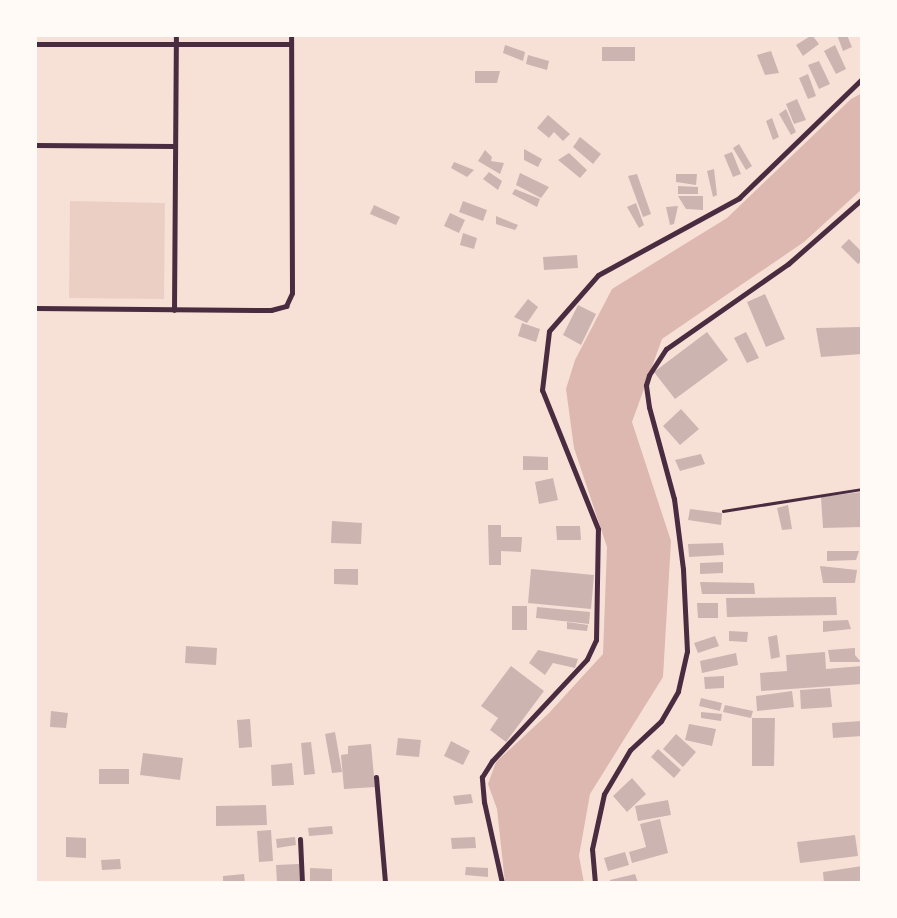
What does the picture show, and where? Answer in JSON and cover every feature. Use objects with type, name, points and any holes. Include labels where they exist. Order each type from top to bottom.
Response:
[{"type":"street","points":[[174,310],[176,35]]},
{"type":"street","points":[[35,308],[279,310],[286,306],[292,293],[291,35]]},
{"type":"street","points":[[35,44],[291,44]]},
{"type":"street","points":[[502,883],[484,802],[482,777],[492,761],[587,659],[596,640],[598,529],[542,390],[549,331],[597,275],[740,198],[862,79]]},
{"type":"street","points":[[35,145],[175,146]]},
{"type":"street","points":[[595,883],[592,849],[604,794],[630,750],[661,721],[678,691],[687,651],[683,569],[674,499],[649,407],[646,385],[649,375],[666,349],[788,264],[862,199]]},
{"type":"street","points":[[376,777],[385,883]]},
{"type":"street","points":[[300,839],[302,883]]},
{"type":"lane","points":[[723,511],[862,489]]},
{"type":"shaded area","points":[[862,93],[862,189],[804,242],[662,339],[632,422],[671,541],[663,677],[590,794],[579,856],[584,883],[505,883],[497,809],[488,784],[496,762],[549,713],[603,654],[607,547],[574,448],[566,389],[575,360],[612,289],[727,218],[851,99]]},
{"type":"shaded area","points":[[70,201],[165,203],[164,299],[69,298]]},
{"type":"building","points":[[812,35],[819,44],[803,56],[796,45]]},
{"type":"building","points":[[837,35],[847,35],[852,47],[843,51]]},
{"type":"building","points":[[505,45],[525,52],[523,61],[503,53]]},
{"type":"building","points":[[835,45],[846,69],[836,74],[824,51]]},
{"type":"building","points":[[602,47],[635,47],[635,61],[602,61]]},
{"type":"building","points":[[771,51],[779,73],[765,75],[757,55]]},
{"type":"building","points":[[528,55],[549,61],[547,70],[526,64]]},
{"type":"building","points":[[819,61],[830,84],[819,89],[808,65]]},
{"type":"building","points":[[475,71],[500,71],[497,83],[475,83]]},
{"type":"building","points":[[808,74],[816,96],[808,99],[799,78]]},
{"type":"building","points":[[797,99],[806,120],[794,124],[786,104]]},
{"type":"building","points":[[786,109],[796,132],[791,135],[779,114]]},
{"type":"building","points":[[548,115],[570,134],[563,141],[554,132],[549,138],[537,128]]},
{"type":"building","points":[[772,118],[779,137],[773,140],[766,121]]},
{"type":"building","points":[[580,137],[601,154],[593,164],[573,147]]},
{"type":"building","points":[[739,144],[752,166],[746,170],[733,148]]},
{"type":"building","points":[[524,149],[542,159],[538,167],[524,160]]},
{"type":"building","points":[[485,150],[492,157],[491,161],[504,163],[500,174],[478,161]]},
{"type":"building","points":[[732,152],[741,174],[733,177],[724,155]]},
{"type":"building","points":[[569,153],[587,170],[580,178],[558,160]]},
{"type":"building","points":[[454,162],[474,170],[467,177],[451,168]]},
{"type":"building","points":[[714,169],[717,195],[713,197],[707,171]]},
{"type":"building","points":[[489,172],[502,181],[498,190],[483,179]]},
{"type":"building","points":[[520,173],[549,187],[541,198],[516,185]]},
{"type":"building","points":[[637,174],[651,214],[643,217],[628,176]]},
{"type":"building","points":[[676,174],[697,174],[696,185],[676,182]]},
{"type":"building","points":[[678,186],[698,187],[698,194],[678,194]]},
{"type":"building","points":[[515,189],[540,199],[537,207],[512,194]]},
{"type":"building","points":[[678,196],[703,196],[703,210],[686,209]]},
{"type":"building","points":[[463,201],[487,210],[483,221],[459,212]]},
{"type":"building","points":[[636,203],[644,225],[639,228],[627,207]]},
{"type":"building","points":[[374,205],[400,217],[396,225],[370,214]]},
{"type":"building","points":[[678,206],[674,224],[670,225],[666,207]]},
{"type":"building","points":[[450,213],[465,220],[459,233],[444,226]]},
{"type":"building","points":[[496,216],[518,225],[515,230],[496,224]]},
{"type":"building","points":[[463,233],[477,238],[474,249],[460,245]]},
{"type":"building","points":[[849,239],[862,252],[862,261],[858,264],[841,247]]},
{"type":"building","points":[[577,255],[578,268],[544,270],[543,257]]},
{"type":"building","points":[[765,294],[785,339],[766,347],[747,302]]},
{"type":"building","points":[[528,299],[538,307],[527,323],[514,317]]},
{"type":"building","points":[[578,305],[596,314],[581,345],[563,335]]},
{"type":"building","points":[[522,323],[540,329],[536,342],[518,336]]},
{"type":"building","points":[[862,327],[862,354],[821,357],[816,328]]},
{"type":"building","points":[[707,332],[728,360],[675,399],[654,372]]},
{"type":"building","points":[[746,332],[759,358],[747,363],[734,338]]},
{"type":"building","points":[[681,409],[699,429],[680,445],[663,426]]},
{"type":"building","points":[[701,454],[705,464],[680,471],[675,460]]},
{"type":"building","points":[[523,456],[548,457],[548,470],[523,470]]},
{"type":"building","points":[[553,478],[558,500],[539,504],[535,482]]},
{"type":"building","points":[[862,492],[862,527],[823,528],[821,497]]},
{"type":"building","points":[[788,505],[792,529],[782,530],[777,508]]},
{"type":"building","points":[[690,509],[722,513],[721,525],[688,520]]},
{"type":"building","points":[[332,521],[362,523],[361,544],[331,543]]},
{"type":"building","points":[[488,525],[501,525],[501,537],[522,537],[521,552],[501,551],[501,565],[489,565]]},
{"type":"building","points":[[556,526],[580,526],[581,540],[557,540]]},
{"type":"building","points":[[723,543],[724,555],[689,557],[688,544]]},
{"type":"building","points":[[827,551],[859,551],[856,560],[827,561]]},
{"type":"building","points":[[723,562],[723,573],[700,574],[700,563]]},
{"type":"building","points":[[820,566],[857,570],[855,583],[823,583]]},
{"type":"building","points":[[334,569],[358,569],[358,585],[334,584]]},
{"type":"building","points":[[531,569],[594,575],[591,609],[528,603]]},
{"type":"building","points":[[700,582],[754,583],[755,594],[702,594]]},
{"type":"building","points":[[836,597],[837,615],[727,617],[726,598]]},
{"type":"building","points":[[697,603],[718,603],[718,618],[698,618]]},
{"type":"building","points":[[512,606],[527,606],[527,630],[512,630]]},
{"type":"building","points":[[537,607],[590,612],[589,624],[536,618]]},
{"type":"building","points":[[848,620],[851,629],[823,632],[823,621]]},
{"type":"building","points":[[567,622],[588,625],[587,631],[567,629]]},
{"type":"building","points":[[729,631],[748,632],[747,642],[729,641]]},
{"type":"building","points":[[777,635],[780,657],[771,659],[768,637]]},
{"type":"building","points":[[715,636],[719,646],[698,653],[694,643]]},
{"type":"building","points":[[186,646],[217,648],[216,665],[185,663]]},
{"type":"building","points":[[855,648],[855,655],[861,662],[830,662],[828,650]]},
{"type":"building","points":[[538,650],[578,659],[575,668],[553,663],[545,675],[529,663]]},
{"type":"building","points":[[825,652],[826,669],[862,666],[862,684],[761,691],[760,673],[787,671],[786,655]]},
{"type":"building","points":[[736,653],[738,665],[702,673],[700,661]]},
{"type":"building","points":[[511,666],[544,691],[506,742],[490,730],[498,718],[481,706]]},
{"type":"building","points":[[724,676],[724,688],[705,689],[704,677]]},
{"type":"building","points":[[830,688],[832,707],[801,709],[800,690]]},
{"type":"building","points":[[792,691],[794,707],[757,711],[756,696]]},
{"type":"building","points":[[701,698],[722,703],[720,711],[699,706]]},
{"type":"building","points":[[725,705],[753,711],[751,718],[723,712]]},
{"type":"building","points":[[51,711],[68,713],[66,728],[50,727]]},
{"type":"building","points":[[701,712],[722,714],[721,721],[701,718]]},
{"type":"building","points":[[752,718],[775,718],[774,766],[752,766]]},
{"type":"building","points":[[250,719],[252,747],[239,748],[237,720]]},
{"type":"building","points":[[862,721],[862,736],[833,738],[832,723]]},
{"type":"building","points":[[689,724],[716,729],[712,746],[685,740]]},
{"type":"building","points":[[335,732],[342,772],[332,773],[325,734]]},
{"type":"building","points":[[676,734],[696,752],[683,767],[663,749]]},
{"type":"building","points":[[398,738],[421,740],[419,757],[396,755]]},
{"type":"building","points":[[451,741],[470,751],[463,765],[444,756]]},
{"type":"building","points":[[311,742],[315,774],[304,775],[301,743]]},
{"type":"building","points":[[371,744],[375,787],[344,789],[341,755],[348,754],[348,746]]},
{"type":"building","points":[[658,749],[681,770],[674,778],[651,757]]},
{"type":"building","points":[[143,753],[183,758],[180,780],[140,775]]},
{"type":"building","points":[[292,763],[294,785],[272,786],[271,765]]},
{"type":"building","points":[[99,769],[129,769],[129,784],[99,784]]},
{"type":"building","points":[[632,778],[646,794],[627,812],[613,796]]},
{"type":"building","points":[[471,794],[473,803],[455,805],[453,796]]},
{"type":"building","points":[[668,800],[671,815],[638,821],[635,806]]},
{"type":"building","points":[[266,805],[267,825],[216,826],[216,806]]},
{"type":"building","points":[[660,819],[668,853],[632,863],[629,852],[646,847],[640,824]]},
{"type":"building","points":[[332,826],[333,834],[309,836],[308,828]]},
{"type":"building","points":[[271,830],[273,861],[259,862],[257,831]]},
{"type":"building","points":[[855,835],[858,856],[800,863],[797,842]]},
{"type":"building","points":[[66,837],[86,838],[86,858],[66,857]]},
{"type":"building","points":[[295,837],[296,845],[277,848],[276,839]]},
{"type":"building","points":[[475,837],[476,848],[452,849],[451,838]]},
{"type":"building","points":[[625,852],[629,865],[608,871],[604,858]]},
{"type":"building","points":[[120,859],[121,869],[102,870],[101,860]]},
{"type":"building","points":[[299,864],[300,883],[277,883],[276,865]]},
{"type":"building","points":[[862,866],[862,883],[824,883],[823,872]]},
{"type":"building","points":[[466,867],[488,868],[488,877],[465,875]]},
{"type":"building","points":[[310,868],[332,869],[332,883],[310,883]]},
{"type":"building","points":[[244,874],[245,883],[223,883],[223,876]]},
{"type":"building","points":[[635,874],[638,883],[611,883],[610,880]]}]
